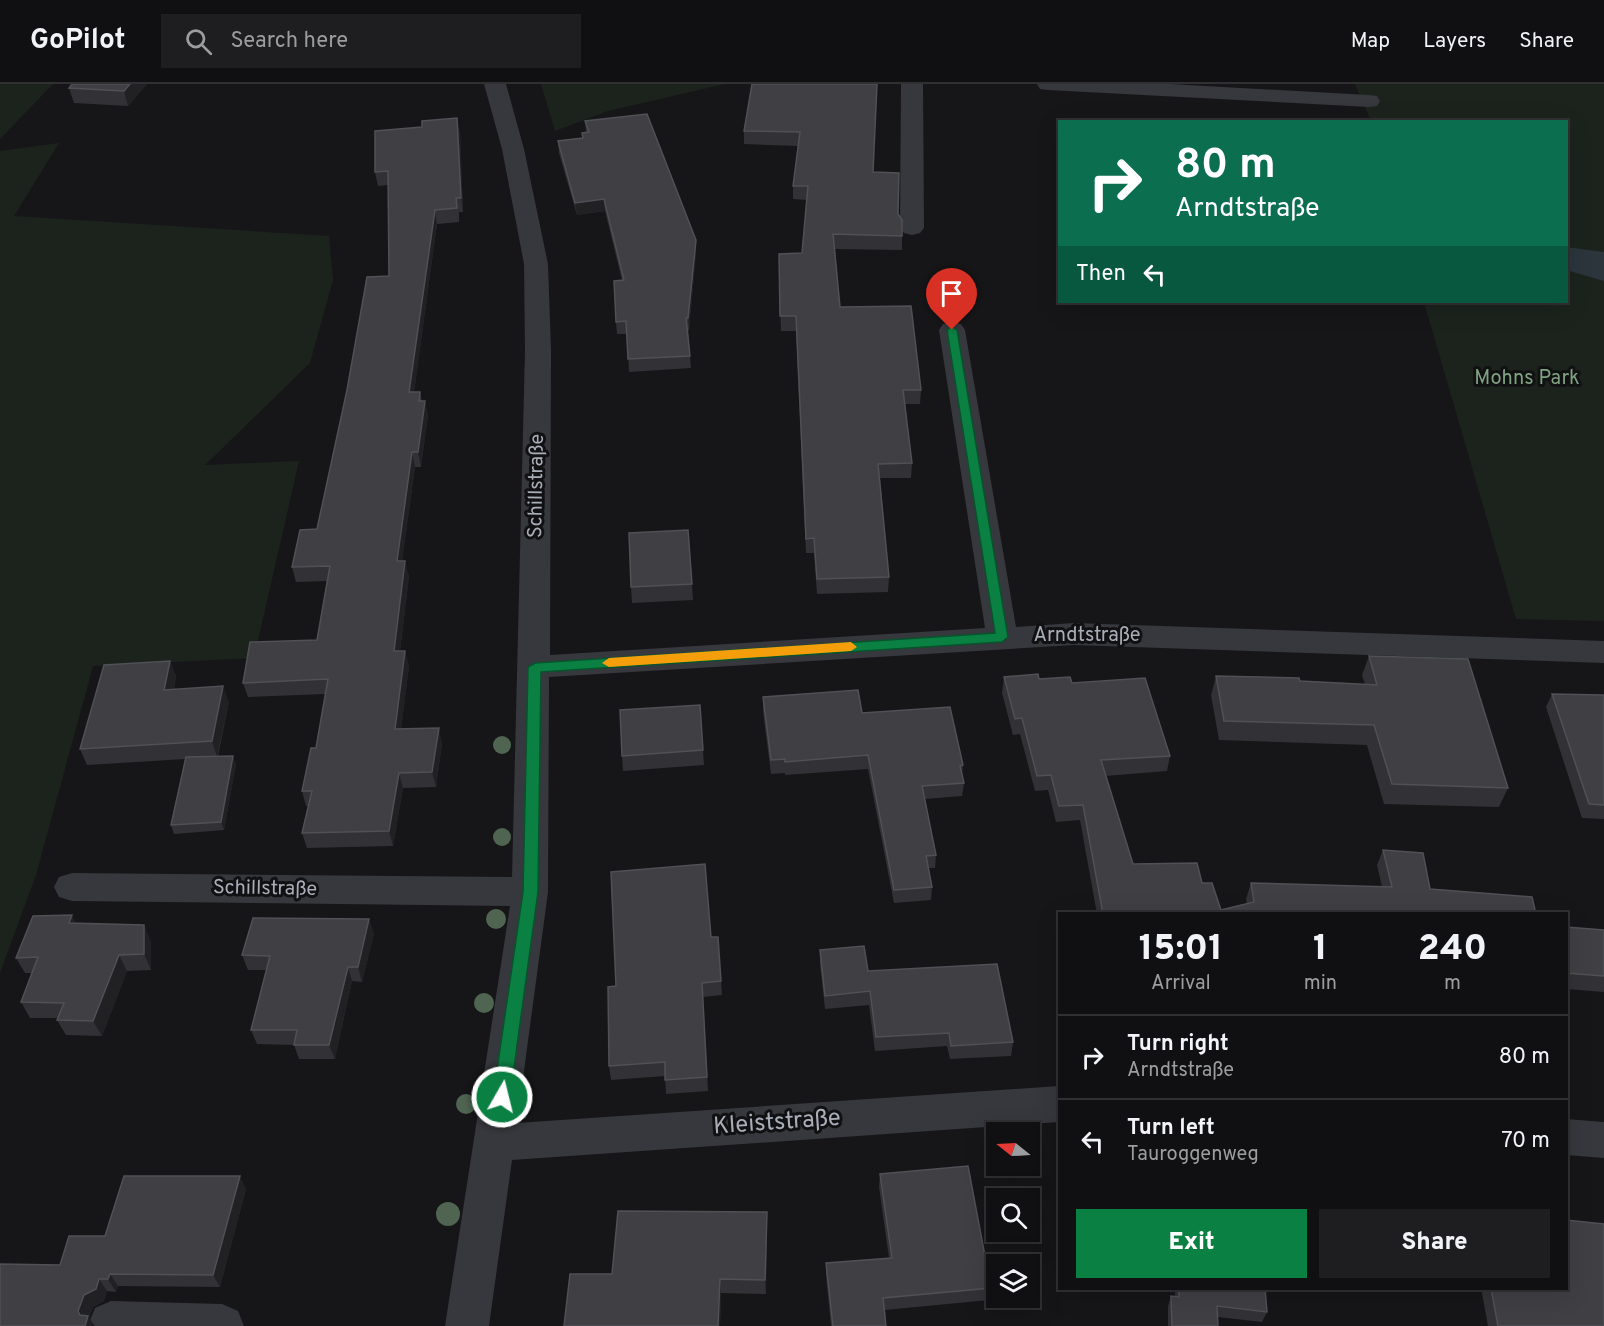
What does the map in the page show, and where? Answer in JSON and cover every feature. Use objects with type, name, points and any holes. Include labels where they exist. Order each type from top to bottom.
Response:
[{"type":"street","name":"Schillstraße","points":[[467,1326],[530,892],[535,667],[538,350],[536,264],[513,149],[495,84]]},
{"type":"street","points":[[912,84],[912,228]]},
{"type":"street","points":[[1048,84],[1369,101]]},
{"type":"street","points":[[952,330],[1002,637]]},
{"type":"street","name":"Arndtstraße","points":[[535,667],[1074,634],[1604,652]]},
{"type":"street","name":"Schillstraße","points":[[72,887],[530,892]]},
{"type":"street","name":"Kleiststraße","points":[[495,1143],[1058,1104]]},
{"type":"street","points":[[1568,1137],[1604,1140]]},
{"type":"street","points":[[111,1323],[222,1326]]},
{"type":"green space","points":[[0,84],[53,84],[0,139]]},
{"type":"green space","points":[[541,84],[725,84],[608,111],[555,131]]},
{"type":"green space","name":"Mohns Park","points":[[1355,84],[1604,84],[1604,621],[1516,619],[1424,303],[1568,303],[1568,120],[1371,120]]},
{"type":"green space","points":[[59,143],[14,216],[329,236],[333,280],[310,363],[205,465],[299,461],[254,658],[93,666],[36,875],[0,973],[0,151]]},
{"type":"shaded area","points":[[1568,247],[1604,252],[1604,281],[1568,271]]},
{"type":"building","points":[[72,84],[130,84],[124,91],[69,88]]},
{"type":"building","points":[[752,84],[877,84],[873,172],[899,173],[898,214],[902,220],[902,236],[833,234],[840,307],[911,306],[921,390],[903,390],[912,463],[878,464],[889,577],[817,579],[814,538],[806,539],[796,316],[780,316],[779,254],[802,253],[808,186],[793,186],[800,132],[744,131]]},
{"type":"building","points":[[647,114],[696,240],[688,318],[686,318],[690,356],[628,359],[626,321],[616,322],[614,281],[624,280],[604,199],[575,203],[558,141],[583,138],[582,133],[589,132],[585,121]]},
{"type":"building","points":[[457,118],[461,198],[456,198],[457,208],[435,210],[409,392],[420,392],[419,401],[425,401],[418,452],[412,452],[397,561],[405,561],[394,651],[405,651],[395,729],[439,728],[432,772],[399,773],[389,831],[302,833],[312,791],[302,791],[311,748],[316,748],[328,679],[243,683],[250,642],[317,640],[330,566],[292,567],[300,530],[317,529],[347,390],[367,277],[389,276],[388,171],[375,172],[375,131],[422,127],[422,121]]},
{"type":"building","points":[[688,530],[692,584],[631,587],[629,533]]},
{"type":"building","points":[[1369,656],[1468,659],[1508,788],[1392,784],[1374,725],[1224,721],[1216,676],[1299,678],[1300,681],[1377,685]]},
{"type":"building","points":[[170,661],[164,690],[223,686],[212,741],[80,749],[104,665]]},
{"type":"building","points":[[1038,674],[1039,679],[1070,677],[1072,683],[1145,678],[1170,756],[1101,760],[1133,864],[1197,863],[1202,883],[1212,883],[1221,910],[1254,902],[1251,883],[1392,887],[1383,850],[1423,853],[1430,889],[1532,897],[1536,912],[1103,912],[1083,805],[1059,806],[1051,775],[1037,776],[1022,718],[1015,719],[1004,677]]},
{"type":"building","points":[[858,690],[862,713],[950,707],[963,765],[960,766],[964,783],[922,786],[936,855],[926,856],[932,887],[894,890],[868,755],[785,762],[785,759],[771,760],[763,697]]},
{"type":"building","points":[[1552,694],[1604,695],[1604,805],[1589,804]]},
{"type":"building","points":[[700,705],[703,750],[622,756],[620,710]]},
{"type":"building","points":[[233,756],[221,822],[171,825],[186,757]]},
{"type":"building","points":[[705,864],[711,937],[718,937],[721,981],[702,983],[707,1077],[665,1080],[665,1062],[609,1066],[608,987],[616,986],[611,872]]},
{"type":"building","points":[[72,915],[69,923],[144,925],[144,954],[119,955],[93,1021],[57,1020],[64,1003],[21,1002],[38,957],[16,958],[33,916]]},
{"type":"building","points":[[253,918],[369,919],[358,967],[348,967],[329,1045],[294,1045],[297,1030],[251,1030],[270,956],[242,955]]},
{"type":"building","points":[[1568,927],[1604,930],[1604,976],[1568,973]]},
{"type":"building","points":[[864,946],[868,971],[997,964],[1013,1042],[951,1046],[949,1033],[876,1037],[870,991],[825,996],[820,950]]},
{"type":"building","points":[[968,1166],[986,1261],[986,1288],[883,1298],[886,1326],[833,1326],[826,1263],[892,1258],[880,1174]]},
{"type":"building","points":[[124,1176],[240,1176],[213,1275],[110,1274],[108,1279],[99,1279],[96,1289],[84,1295],[78,1311],[80,1315],[88,1316],[85,1326],[0,1326],[0,1264],[60,1265],[69,1236],[105,1236]]},
{"type":"building","points":[[618,1211],[767,1212],[765,1280],[720,1279],[718,1326],[564,1326],[570,1274],[612,1274]]},
{"type":"building","points":[[1568,1220],[1604,1224],[1604,1326],[1498,1326],[1491,1290],[1568,1290]]},
{"type":"building","points":[[1179,1290],[1265,1290],[1267,1312],[1217,1306],[1218,1326],[1172,1326],[1171,1296],[1179,1297]]},
{"type":"slow traffic","points":[[609,663],[851,647]]},
{"type":"route","points":[[502,1097],[530,892],[535,667],[1002,637],[952,330]]}]
